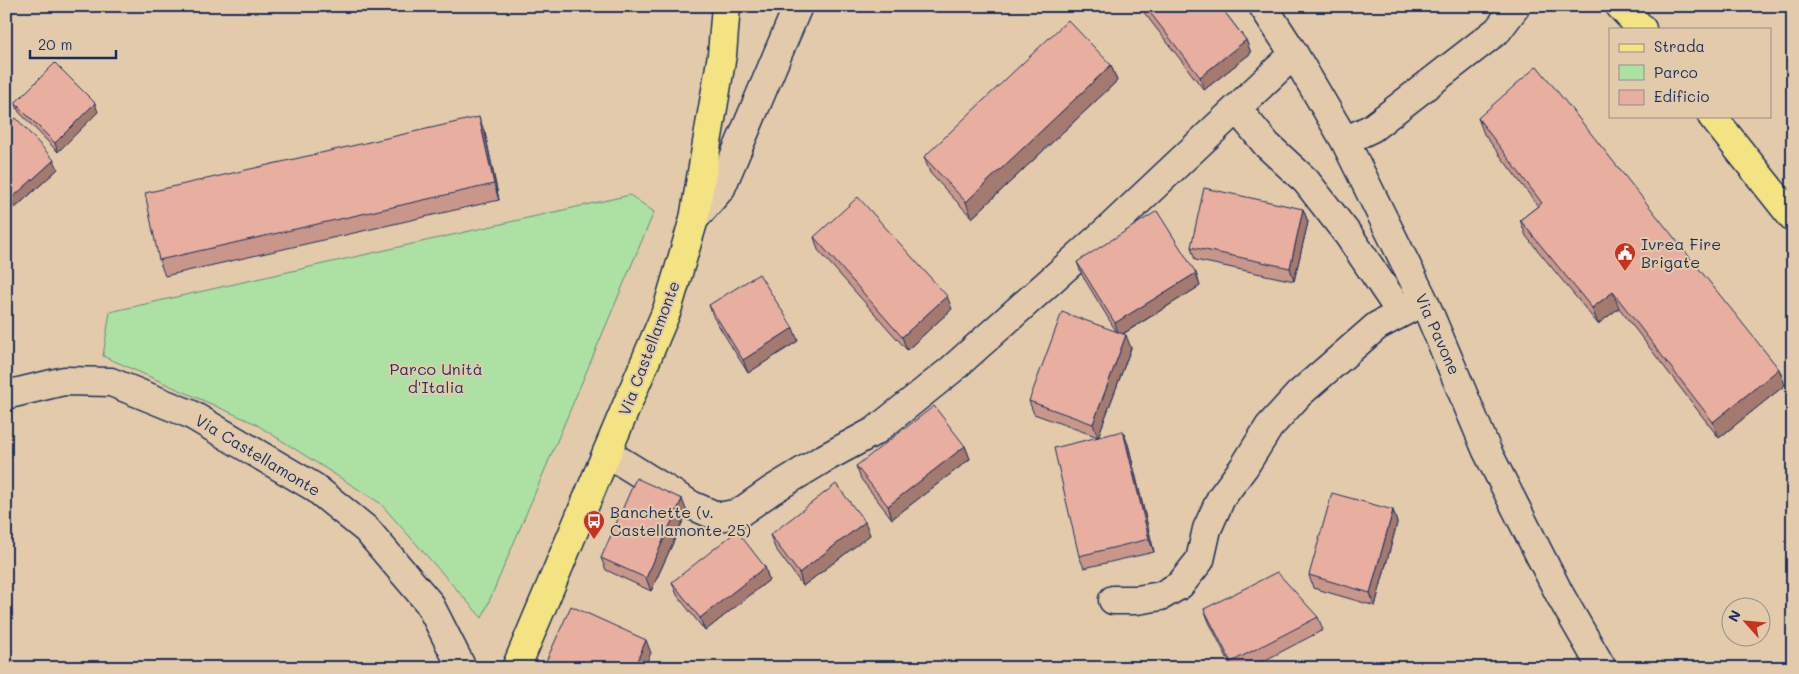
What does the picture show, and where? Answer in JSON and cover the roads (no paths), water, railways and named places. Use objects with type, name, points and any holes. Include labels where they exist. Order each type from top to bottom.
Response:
[{"type":"main road","name":"Via Castellamonte","points":[[516,668],[667,310],[694,219],[722,55],[726,6]]},
{"type":"main road","points":[[1620,6],[1641,28]]},
{"type":"main road","points":[[1714,118],[1793,218]]},
{"type":"street","name":"Via Castellamonte","points":[[694,219],[721,188],[798,6]]},
{"type":"street","name":"Via Pavone","points":[[1263,6],[1294,54],[1345,141],[1412,307],[1560,595],[1602,668]]},
{"type":"street","points":[[1345,141],[1372,128],[1498,30],[1516,6]]},
{"type":"street","points":[[606,453],[691,505],[719,518],[740,513],[772,490],[875,431],[951,370],[1113,225],[1294,54]]},
{"type":"street","points":[[1113,600],[1137,600],[1161,596],[1180,585],[1200,560],[1206,530],[1221,498],[1244,467],[1269,427],[1298,394],[1363,338],[1378,326],[1412,307],[1348,236],[1306,181],[1267,145],[1236,109]]},
{"type":"street","name":"Via Castellamonte","points":[[6,395],[64,381],[111,382],[190,414],[314,487],[367,530],[429,603],[462,668]]},
{"type":"place","name":"Ivrea Fire Brigate","points":[[1625,272]]},
{"type":"place","name":"Banchette (v. Castellamonte 25)","points":[[594,540]]},
{"type":"park label","name":"Parco Unità d'Italia","points":[[436,378]]}]
